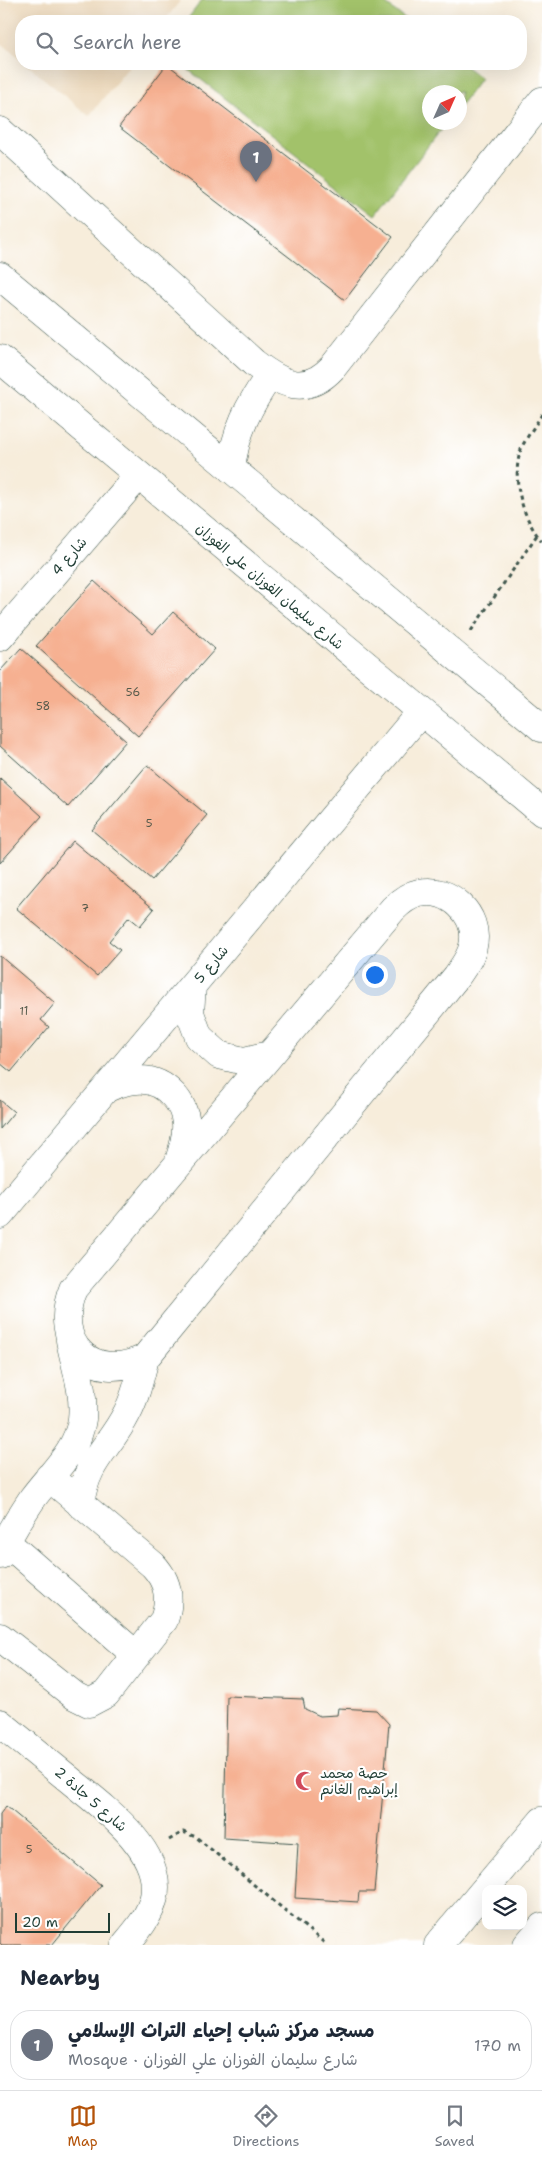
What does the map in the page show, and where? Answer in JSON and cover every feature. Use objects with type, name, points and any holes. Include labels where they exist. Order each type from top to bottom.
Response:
[{"type":"street","points":[[0,131],[254,364],[270,375],[291,385],[314,382],[324,376],[542,101]]},
{"type":"street","points":[[0,276],[542,728]]},
{"type":"street","name":"شارع سليمان الفوزان علي الفوزان","points":[[0,359],[542,812]]},
{"type":"street","points":[[231,469],[233,450],[245,413],[270,375]]},
{"type":"street","name":"شارع 4","points":[[0,637],[138,476]]},
{"type":"street","name":"شارع 5","points":[[0,1215],[421,712]]},
{"type":"street","points":[[80,1504],[83,1484],[91,1465],[127,1413],[145,1358],[457,976],[473,945],[473,927],[465,911],[453,899],[436,892],[419,893],[402,900],[73,1289],[66,1305],[66,1323],[81,1384],[82,1420],[71,1448],[32,1499],[3,1548],[136,1655]]},
{"type":"street","points":[[192,986],[190,1013],[199,1037],[218,1054],[244,1061],[269,1055]]},
{"type":"street","points":[[107,1088],[126,1080],[146,1079],[166,1087],[180,1102],[186,1122],[185,1142],[179,1162]]},
{"type":"street","points":[[70,1340],[80,1354],[95,1363],[112,1368],[129,1366],[145,1358]]},
{"type":"street","points":[[0,1637],[75,1696],[90,1703],[106,1694],[164,1620],[169,1606],[168,1588],[162,1575],[153,1565],[49,1477]]},
{"type":"street","name":"شارع 5 جادة 2","points":[[0,1723],[114,1816],[147,1857],[153,1874],[154,1895],[149,1911],[125,1945]]},
{"type":"street","points":[[438,1945],[542,1821]]},
{"type":"street","points":[[527,1945],[542,1928]]},
{"type":"path","points":[[542,414],[522,446],[518,462],[519,499],[537,535],[542,541]]},
{"type":"path","points":[[454,655],[537,535]]},
{"type":"path","points":[[147,1857],[183,1832],[196,1837],[327,1945]]},
{"type":"shaded area","points":[[0,0],[181,0],[169,15],[15,15],[15,54],[0,42]]},
{"type":"shaded area","points":[[33,70],[126,70],[89,116]]},
{"type":"green space","points":[[202,0],[381,0],[400,15],[191,15]]},
{"type":"green space","points":[[189,70],[471,70],[481,78],[467,97],[467,85],[422,85],[422,130],[441,130],[375,215]]},
{"type":"building","points":[[162,70],[175,70],[393,237],[345,300],[119,127]]},
{"type":"building","points":[[94,581],[153,634],[173,612],[215,649],[138,736],[36,646]]},
{"type":"building","points":[[21,648],[126,741],[68,807],[0,746],[0,671]]},
{"type":"building","points":[[147,765],[207,815],[152,880],[92,830]]},
{"type":"building","points":[[0,778],[42,816],[0,863]]},
{"type":"building","points":[[73,841],[154,909],[140,926],[129,917],[109,941],[120,950],[97,976],[16,908]]},
{"type":"building","points":[[0,956],[55,1003],[41,1020],[49,1027],[11,1072],[0,1063]]},
{"type":"building","points":[[0,1100],[14,1112],[0,1129]]},
{"type":"building","name":"حصة محمد إبراهيم الغانم","points":[[227,1696],[303,1699],[305,1709],[320,1716],[337,1715],[338,1708],[376,1710],[389,1724],[374,1892],[359,1892],[358,1902],[295,1898],[298,1843],[224,1838]]},
{"type":"building","points":[[6,1806],[101,1885],[52,1945],[2,1945],[0,1943],[0,1814]]},
{"type":"place","name":"مسجد مركز شباب إحياء التراث الإسلامي","points":[[256,182]]},
{"type":"place","name":"حصة محمد إبراهيم الغانم","points":[[305,1781]]}]
